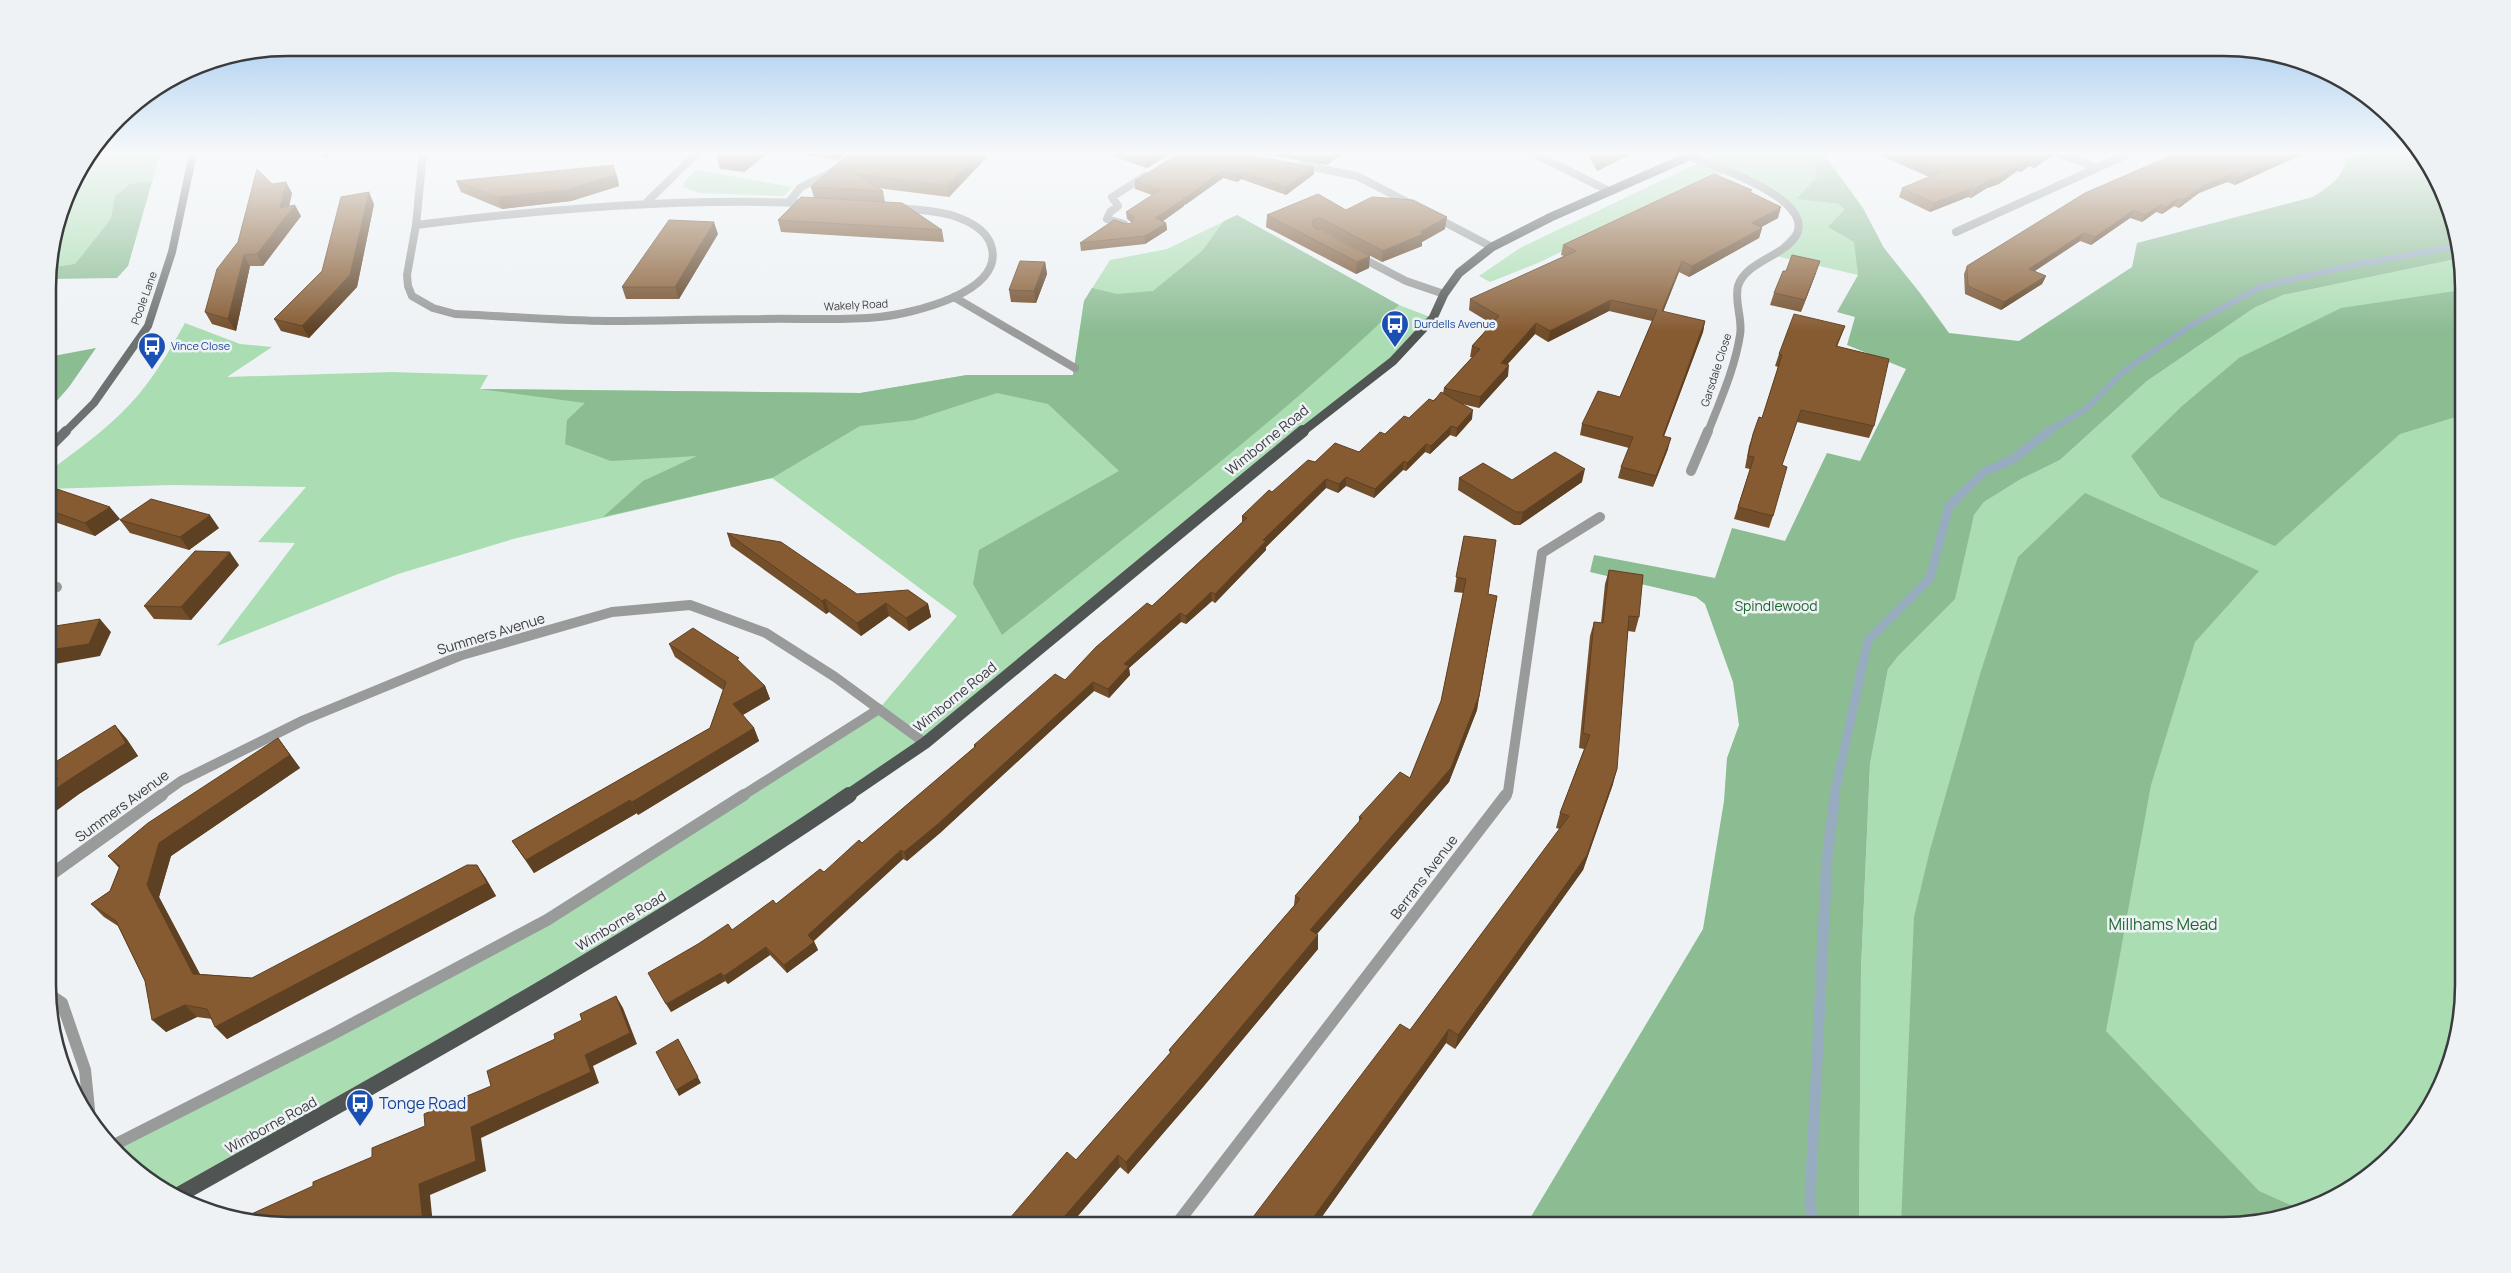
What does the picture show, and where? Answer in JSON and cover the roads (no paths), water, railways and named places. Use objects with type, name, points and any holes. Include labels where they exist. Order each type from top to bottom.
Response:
[{"type":"main road","name":"Wimborne Road","points":[[184,1192],[470,1031],[760,856],[925,743],[1289,442],[1393,361],[1429,323],[1444,294],[1459,273],[1492,247],[1559,213]]},
{"type":"street","name":"Poole Lane","points":[[56,441],[94,403],[148,326],[172,252],[180,213]]},
{"type":"street","name":"Wakely Road","points":[[417,213],[407,275],[408,286],[412,296],[425,304],[455,314],[609,321],[878,317],[923,308],[954,297],[968,289],[989,269],[994,255],[992,241],[971,224],[946,213]]},
{"type":"street","points":[[416,225],[515,213]]},
{"type":"street","points":[[1109,213],[1107,219],[1129,226]]},
{"type":"street","points":[[1429,213],[1492,247]]},
{"type":"street","name":"Garsdale Close","points":[[1691,471],[1726,379],[1740,334],[1737,295],[1739,283],[1747,270],[1787,247],[1796,237],[1799,226],[1794,213]]},
{"type":"street","points":[[1956,232],[1996,213]]},
{"type":"street","points":[[1352,253],[1406,281],[1444,294]]},
{"type":"street","points":[[954,297],[1075,368]]},
{"type":"street","name":"Berrans Avenue","points":[[1182,1217],[1508,792],[1542,553],[1600,517]]},
{"type":"street","name":"Summers Avenue","points":[[56,871],[181,781],[304,720],[462,655],[612,612],[690,605],[766,633],[836,678],[925,743]]},
{"type":"street","points":[[118,1142],[336,1033],[547,920],[879,709]]},
{"type":"street","points":[[57,1000],[62,1003],[85,1070],[88,1103]]},
{"type":"waterway","points":[[2047,432],[2086,409],[2124,371],[2190,326],[2260,287],[2344,267],[2451,247]]},
{"type":"waterway","points":[[1834,796],[1868,640],[1930,578],[1949,506],[1984,472],[2012,460],[2049,431]]},
{"type":"waterway","points":[[1812,1217],[1810,1202],[1827,858],[1835,795]]},
{"type":"place","name":"Durdells Avenue","points":[[1395,348]]},
{"type":"place","name":"Vince Close","points":[[152,370]]},
{"type":"place","name":"Tonge Road","points":[[360,1127]]},
{"type":"park label","name":"Spindlewood","points":[[1776,606]]},
{"type":"park label","name":"Millhams Mead","points":[[2163,924]]}]
